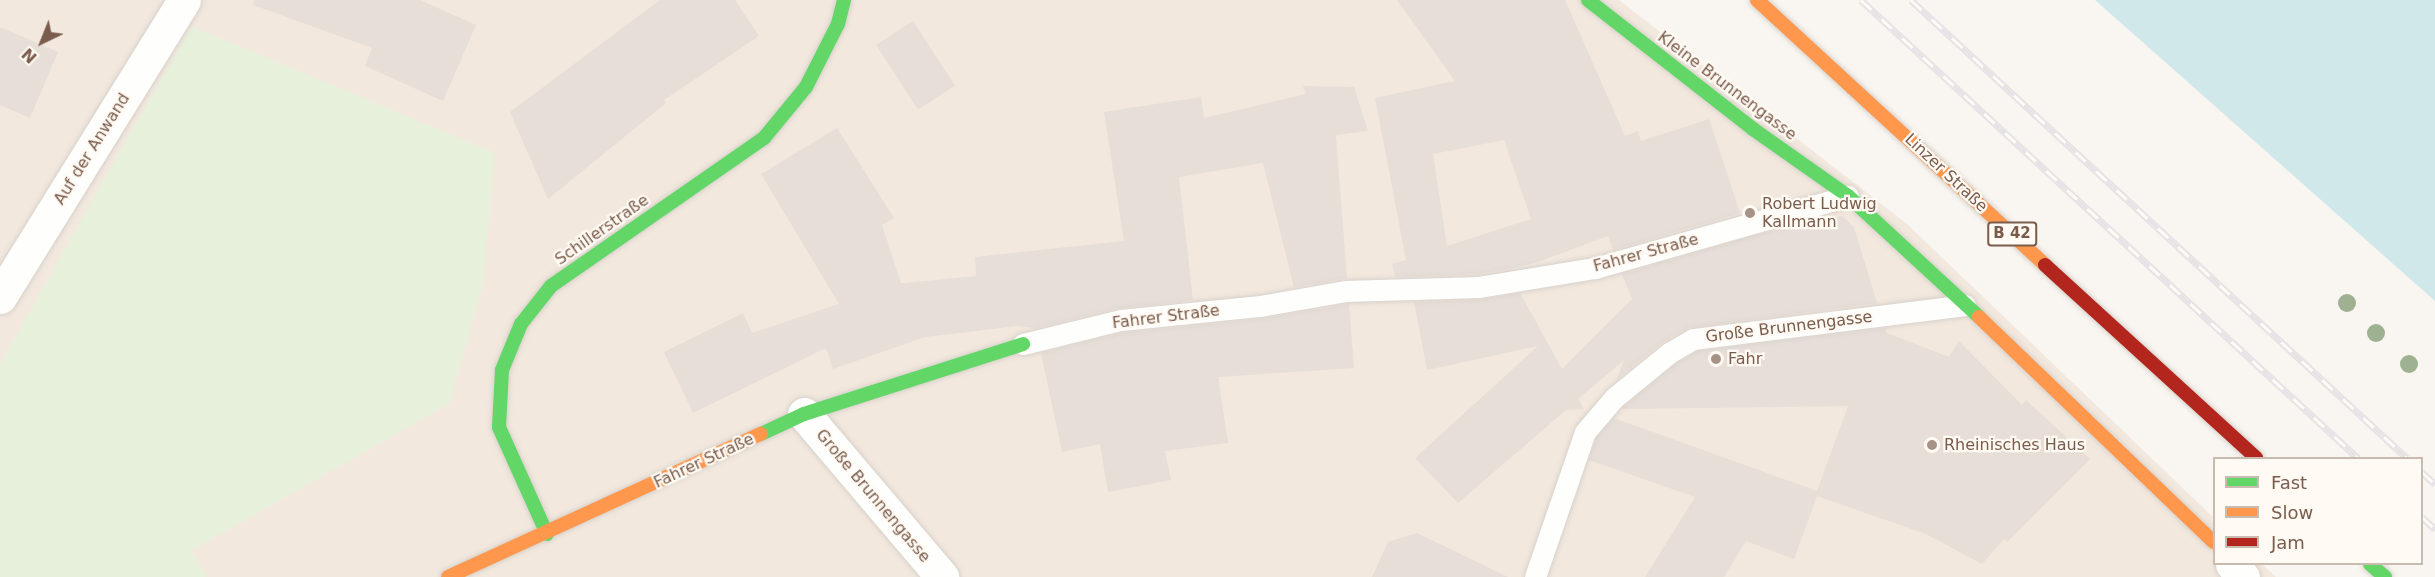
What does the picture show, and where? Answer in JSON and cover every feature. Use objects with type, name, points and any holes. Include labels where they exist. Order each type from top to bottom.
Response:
[{"type":"street","name":"Schillerstraße","points":[[547,534],[499,427],[502,370],[520,324],[551,286],[764,138],[806,87],[838,24],[844,0]]},
{"type":"street","name":"Kleine Brunnengasse","points":[[1588,0],[1753,129],[1848,196]]},
{"type":"street","name":"Auf der Anwand","points":[[0,297],[174,3]]},
{"type":"street","name":"Linzer Straße","points":[[1762,4],[2254,457]]},
{"type":"street","points":[[1848,196],[2213,541]]},
{"type":"street","name":"Fahrer Straße","points":[[448,577],[547,534],[804,414],[1023,344]]},
{"type":"street","name":"Große Brunnengasse","points":[[804,414],[942,577]]},
{"type":"street","points":[[2233,565],[2243,577]]},
{"type":"street","points":[[2371,565],[2385,577]]},
{"type":"lane","name":"Fahrer Straße","points":[[1023,344],[1121,320],[1260,306],[1345,291],[1479,287],[1595,268],[1848,196]]},
{"type":"lane","name":"Große Brunnengasse","points":[[1535,577],[1585,432],[1614,398],[1669,353],[1693,339],[1965,305]]},
{"type":"shaded area","points":[[0,0],[1619,0],[1907,224],[2213,517],[2213,565],[2263,565],[2276,577],[0,577]]},
{"type":"green space","points":[[191,26],[495,153],[483,285],[449,404],[191,551],[207,577],[0,577],[0,364]]},
{"type":"water","points":[[2095,0],[2435,0],[2435,301]]},
{"type":"building","points":[[254,0],[420,0],[476,25],[443,101],[365,66],[372,48],[253,5]]},
{"type":"building","points":[[660,0],[735,0],[759,36],[664,100],[666,103],[548,199],[510,112]]},
{"type":"building","points":[[1397,0],[1565,0],[1625,136],[1638,131],[1641,141],[1709,119],[1740,213],[1613,250],[1608,236],[1535,263],[1508,269],[1478,274],[1395,277],[1392,264],[1406,260],[1375,98],[1455,81]],"holes":[[[1504,140],[1531,219],[1447,246],[1433,154]]]},
{"type":"building","points":[[913,21],[955,86],[918,110],[876,45]]},
{"type":"building","points":[[0,27],[58,52],[30,118],[0,105]]},
{"type":"building","points":[[1303,86],[1354,87],[1368,131],[1336,135],[1347,278],[1294,287],[1263,163],[1179,177],[1193,300],[1118,308],[1036,328],[1018,326],[925,337],[833,369],[826,348],[693,413],[664,352],[743,313],[752,333],[839,304],[761,174],[837,128],[894,218],[882,225],[901,283],[905,283],[976,276],[975,257],[1124,241],[1104,112],[1201,97],[1204,118],[1306,94]]},
{"type":"building","points":[[1842,216],[1854,227],[1877,303],[1687,328],[1661,343],[1617,379],[1624,360],[1578,399],[1584,409],[1566,410],[1458,503],[1415,458],[1538,346],[1427,370],[1414,302],[1479,300],[1520,293],[1562,369],[1632,299],[1622,274],[1756,235]]},
{"type":"building","points":[[1349,304],[1354,368],[1218,377],[1228,443],[1165,451],[1171,480],[1108,492],[1100,444],[1062,452],[1041,353],[1123,333],[1261,319]]},
{"type":"building","points":[[1885,328],[1887,333],[1949,357],[1959,341],[2022,405],[2026,400],[2090,459],[2007,542],[2004,539],[1982,564],[1926,534],[1817,496],[1794,559],[1746,541],[1724,577],[1645,577],[1695,497],[1589,460],[1596,438],[1614,418],[1817,491],[1848,406],[1622,409],[1623,407],[1676,364],[1697,351]]},
{"type":"building","points":[[1417,533],[1508,577],[1372,577],[1388,542]]},
{"type":"railway","points":[[1861,0],[2357,457]]},
{"type":"railway","points":[[1911,0],[2406,457]]},
{"type":"railway","points":[[2423,473],[2435,484]]},
{"type":"railway","points":[[2423,518],[2435,529]]},
{"type":"traffic: fast","points":[[547,534],[499,427],[502,370],[521,324],[551,286],[764,138],[806,87],[838,24],[844,0]]},
{"type":"traffic: fast","points":[[1588,0],[1753,129],[1848,196],[1979,317]]},
{"type":"traffic: fast","points":[[761,434],[804,414],[1023,344]]},
{"type":"traffic: fast","points":[[2371,565],[2385,577]]},
{"type":"traffic: slow","points":[[1757,0],[2045,265]]},
{"type":"traffic: slow","points":[[1979,317],[2213,541]]},
{"type":"traffic: slow","points":[[448,577],[761,434]]},
{"type":"traffic: jam","points":[[2045,265],[2255,457]]},
{"type":"place","name":"Robert Ludwig Kallmann","points":[[1750,213]]},
{"type":"place","name":"Fahr","points":[[1716,359]]},
{"type":"place","name":"Rheinisches Haus","points":[[1932,445]]}]
